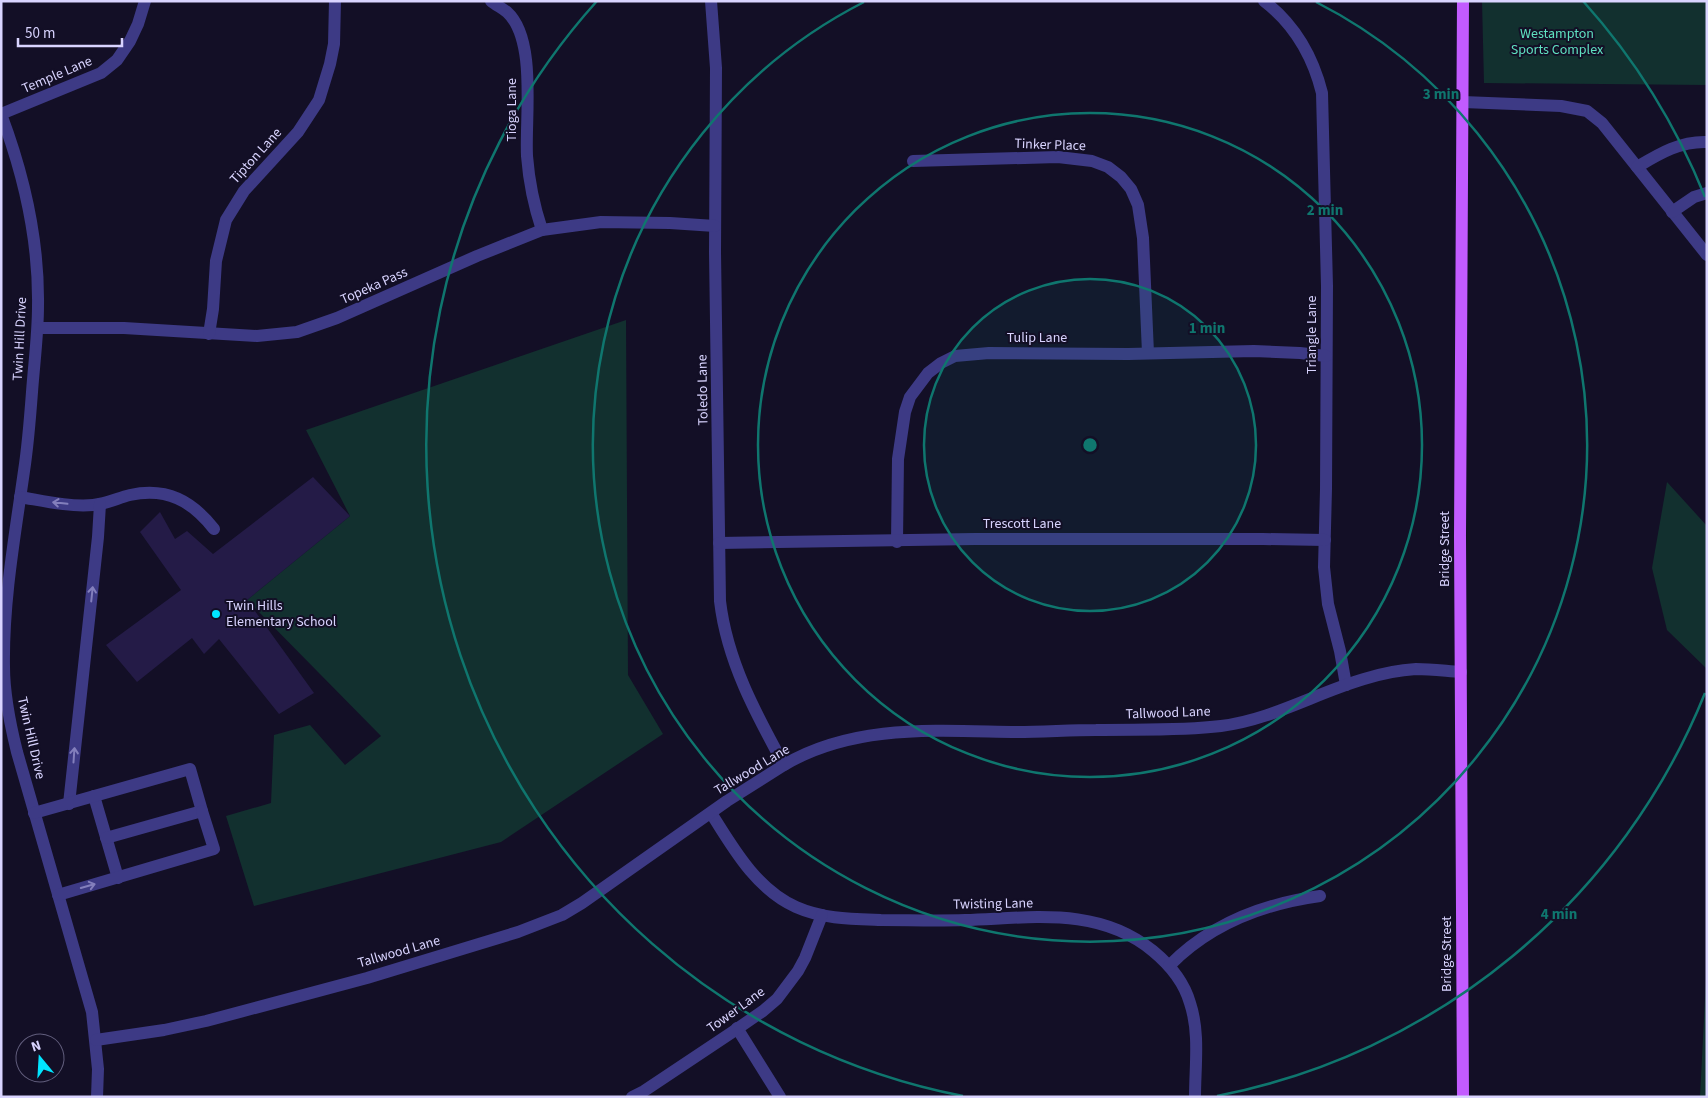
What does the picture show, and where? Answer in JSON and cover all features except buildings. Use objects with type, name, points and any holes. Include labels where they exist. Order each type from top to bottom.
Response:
[{"type":"main road","name":"Bridge Street","points":[[1462,1097],[1460,421],[1463,1]]},
{"type":"street","name":"Temple Lane","points":[[1,114],[101,72],[117,60],[130,42],[138,24],[144,1]]},
{"type":"street","name":"Tipton Lane","points":[[208,334],[213,309],[216,261],[226,220],[244,191],[298,132],[319,100],[334,44],[335,1]]},
{"type":"street","name":"Tioga Lane","points":[[491,1],[508,13],[523,42],[528,79],[528,156],[531,189],[542,230]]},
{"type":"street","name":"Toledo Lane","points":[[712,1],[716,68],[715,226],[720,601],[722,623],[727,643],[741,680],[784,765]]},
{"type":"street","name":"Triangle Lane","points":[[1264,1],[1284,19],[1297,36],[1317,71],[1322,93],[1327,277],[1324,567],[1325,586],[1346,685]]},
{"type":"street","points":[[1463,102],[1561,106],[1586,110],[1602,123],[1707,255]]},
{"type":"street","name":"Twin Hill Drive","points":[[1,114],[20,171],[30,215],[37,274],[38,328],[25,462],[4,607],[6,695],[10,724],[34,813],[84,983],[96,1040],[97,1097]]},
{"type":"street","points":[[1637,167],[1676,146],[1707,142]]},
{"type":"street","name":"Tinker Place","points":[[912,161],[1058,157],[1092,162],[1108,167],[1121,177],[1131,189],[1138,206],[1143,238],[1148,353]]},
{"type":"street","points":[[1672,212],[1694,197],[1707,193]]},
{"type":"street","name":"Topeka Pass","points":[[38,328],[124,328],[257,336],[297,332],[338,318],[477,256],[542,230],[601,222],[715,226]]},
{"type":"street","name":"Tulip Lane","points":[[897,542],[898,459],[905,412],[910,397],[928,372],[955,356],[988,353],[1254,351],[1326,356]]},
{"type":"street","points":[[20,497],[59,503],[100,504],[130,495],[156,492],[173,496],[194,508],[214,529]]},
{"type":"street","points":[[68,804],[100,504]]},
{"type":"street","name":"Trescott Lane","points":[[719,544],[975,539],[1156,538],[1325,540]]},
{"type":"street","name":"Tallwood Lane","points":[[96,1040],[164,1030],[206,1021],[384,973],[533,927],[582,903],[711,813],[784,765],[838,743],[862,737],[911,731],[1175,730],[1223,726],[1268,715],[1346,685],[1383,674],[1408,670],[1461,672]]},
{"type":"street","points":[[34,813],[190,769],[214,849],[58,894]]},
{"type":"street","points":[[94,796],[118,878]]},
{"type":"street","points":[[106,838],[202,810]]},
{"type":"street","name":"Twisting Lane","points":[[711,813],[742,861],[766,887],[794,906],[810,913],[849,919],[1058,918],[1098,922],[1117,928],[1134,937],[1163,959],[1184,986],[1195,1022],[1197,1040],[1195,1097]]},
{"type":"street","points":[[1169,966],[1198,940],[1230,921],[1260,909],[1320,896]]},
{"type":"street","name":"Tower Lane","points":[[632,1097],[644,1091],[763,1011],[777,999],[805,958],[822,915]]},
{"type":"street","points":[[737,1028],[780,1097]]},
{"type":"green space","name":"Westampton Sports Complex","points":[[1482,1],[1707,1],[1707,85],[1484,83]]},
{"type":"green space","points":[[626,320],[628,675],[663,734],[501,842],[254,906],[226,816],[271,803],[274,735],[310,725],[345,765],[381,736],[247,600],[350,516],[306,430]]},
{"type":"green space","points":[[1667,482],[1707,526],[1707,669],[1667,630],[1652,568]]},
{"type":"green space","points":[[1707,959],[1707,1097],[1700,1097]]},
{"type":"place","name":"Twin Hills Elementary School","points":[[216,614]]}]
